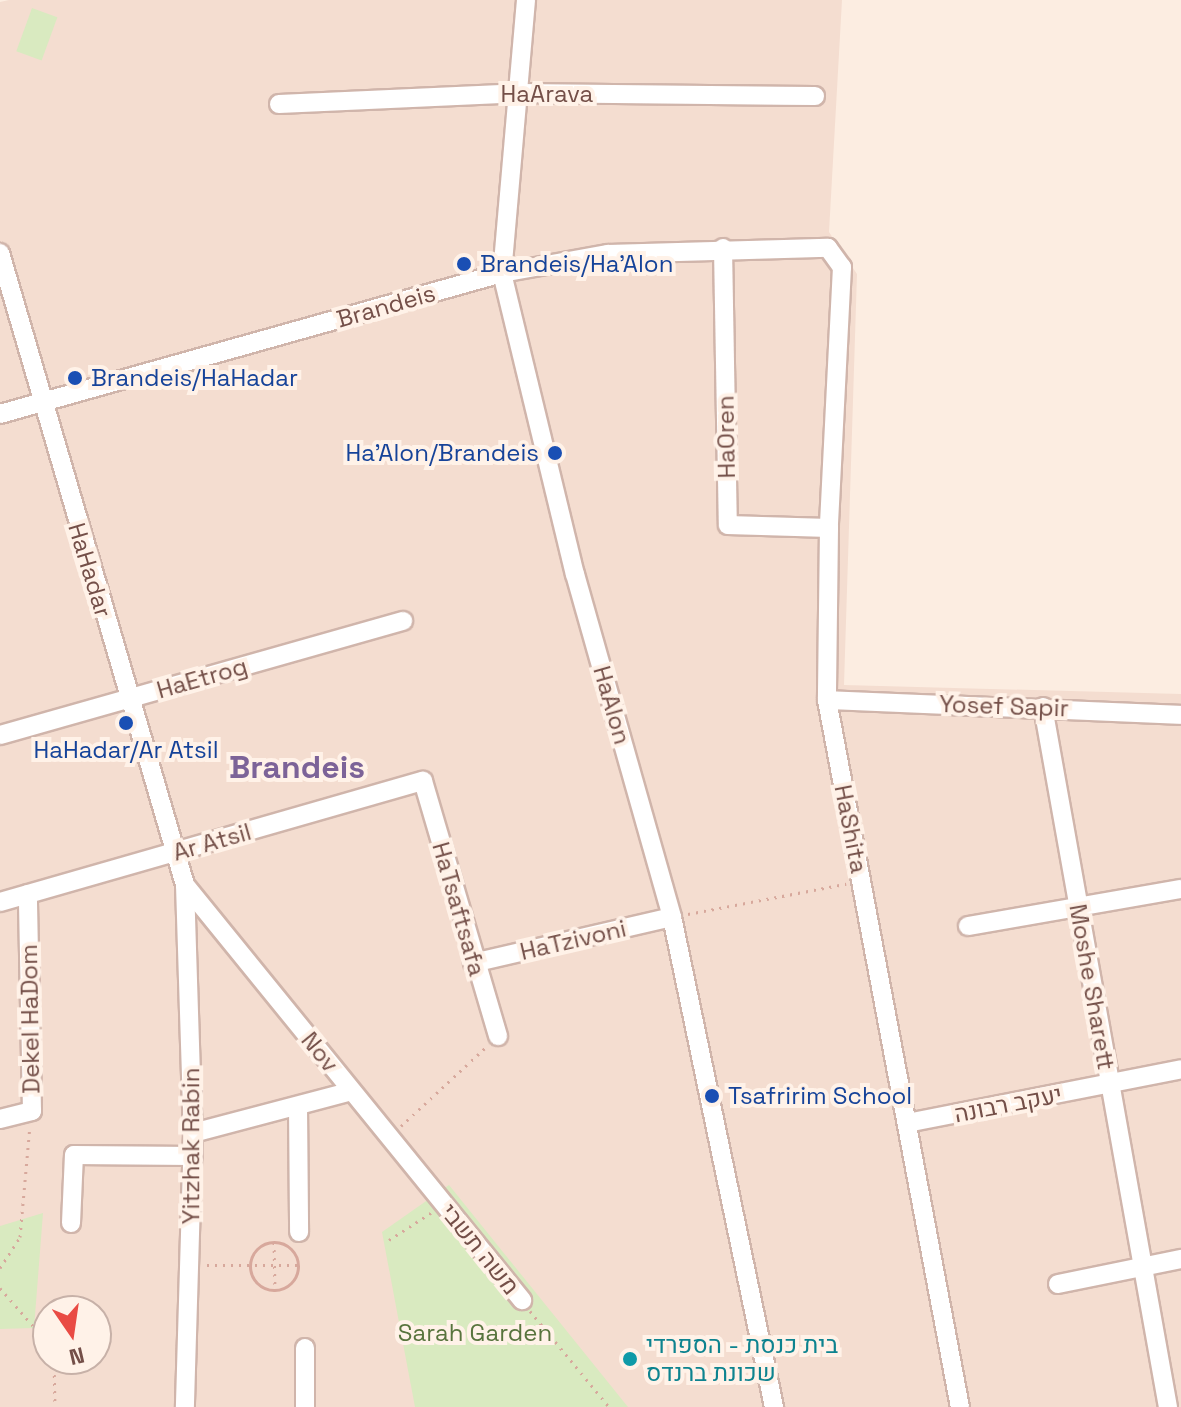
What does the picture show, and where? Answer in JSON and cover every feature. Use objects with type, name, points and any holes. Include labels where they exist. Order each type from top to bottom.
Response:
[{"type":"street","name":"HaAlon","points":[[526,0],[502,273],[575,574],[672,917],[774,1407]]},
{"type":"street","name":"HaArava","points":[[279,104],[518,93],[815,96]]},
{"type":"street","name":"Brandeis","points":[[0,414],[502,273],[608,254],[723,248],[828,248]]},
{"type":"street","name":"HaOren","points":[[723,248],[728,525],[829,528]]},
{"type":"street","name":"HaShita","points":[[828,248],[842,267],[829,528],[827,700],[960,1407]]},
{"type":"street","name":"HaHadar","points":[[0,253],[40,402],[185,885]]},
{"type":"street","name":"HaEtrog","points":[[0,735],[403,621]]},
{"type":"street","name":"Yosef Sapir","points":[[827,700],[1181,715]]},
{"type":"street","name":"Moshe Sharett","points":[[1043,707],[1108,1085],[1168,1407]]},
{"type":"street","name":"Ar Atsil","points":[[0,902],[423,781]]},
{"type":"street","name":"HaTsaftsafa","points":[[423,781],[473,963],[498,1036]]},
{"type":"street","name":"Nov","points":[[185,885],[352,1091],[193,1133]]},
{"type":"street","name":"Yitzhak Rabin","points":[[185,885],[193,1133],[185,1407]]},
{"type":"street","points":[[968,926],[1181,889]]},
{"type":"street","name":"Dekel HaDom","points":[[0,1119],[32,1111],[28,894]]},
{"type":"street","name":"HaTzivoni","points":[[473,963],[672,917]]},
{"type":"street","name":"יעקב רבונה","points":[[907,1123],[1181,1069]]},
{"type":"street","name":"משה תשבי","points":[[352,1091],[522,1300]]},
{"type":"street","points":[[298,1106],[299,1232]]},
{"type":"street","points":[[71,1223],[74,1155],[193,1156]]},
{"type":"street","points":[[1058,1284],[1181,1259]]},
{"type":"street","points":[[305,1348],[305,1407]]},
{"type":"path","points":[[672,917],[861,881]]},
{"type":"path","points":[[389,1137],[498,1036]]},
{"type":"path","points":[[0,1268],[20,1237],[32,1111]]},
{"type":"path","points":[[389,1240],[443,1203]]},
{"type":"path","points":[[274,1242],[275,1291]]},
{"type":"path","points":[[274,1242],[293,1250],[299,1265],[295,1280],[275,1291],[258,1284],[250,1265],[256,1250],[274,1242]]},
{"type":"path","points":[[191,1264],[299,1265]]},
{"type":"path","points":[[0,1288],[32,1325]]},
{"type":"path","name":"משה תשבי","points":[[522,1300],[609,1407]]},
{"type":"path","points":[[54,1375],[55,1407]]},
{"type":"shaded area","points":[[842,0],[829,232],[857,274],[844,685],[1181,694],[1181,1407],[0,1407],[0,2]]},
{"type":"green space","points":[[32,8],[57,17],[42,60],[16,51]]},
{"type":"green space","name":"Sarah Garden","points":[[449,1185],[628,1407],[415,1407],[382,1232]]},
{"type":"green space","points":[[43,1213],[37,1295],[32,1295],[32,1328],[0,1329],[0,1226]]},
{"type":"place","name":"Brandeis/Ha'Alon","points":[[464,264]]},
{"type":"place","name":"Brandeis/HaHadar","points":[[75,378]]},
{"type":"place","name":"Ha'Alon/Brandeis","points":[[555,453]]},
{"type":"place","name":"HaHadar/Ar Atsil","points":[[126,723]]},
{"type":"place","name":"Tsafririm School","points":[[712,1096]]},
{"type":"place","name":"בית כנסת - הספרדי שכונת ברנדס","points":[[630,1359]]},
{"type":"district","name":"Brandeis","points":[[297,767]]}]
